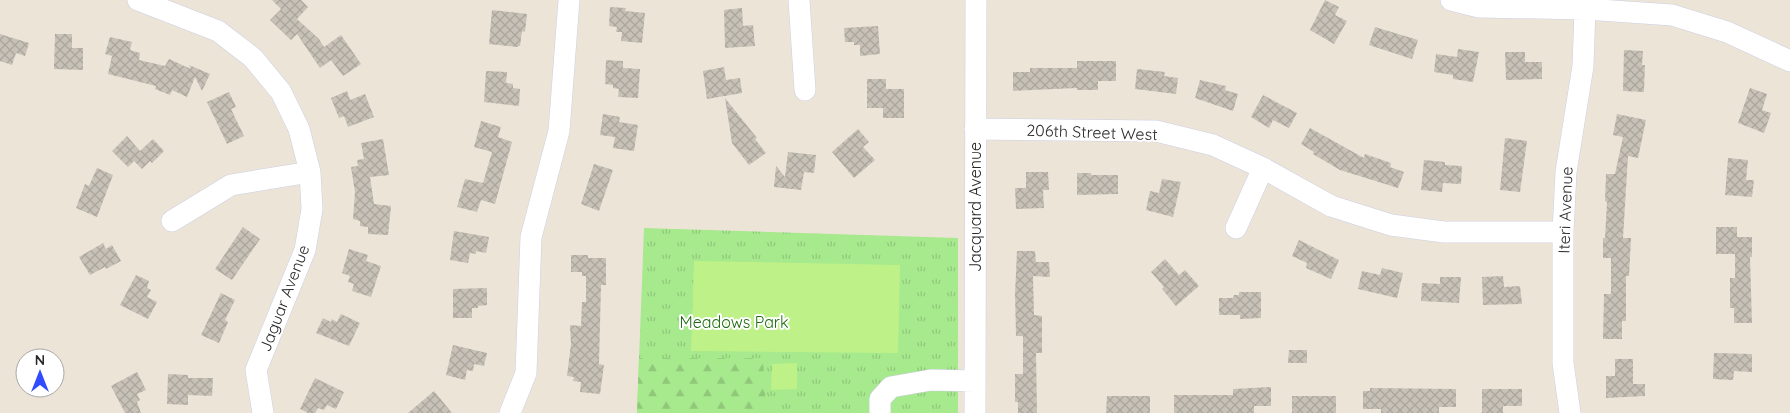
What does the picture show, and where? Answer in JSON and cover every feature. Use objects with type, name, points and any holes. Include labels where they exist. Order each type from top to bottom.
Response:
[{"type":"street","name":"Jaguar Avenue","points":[[138,0],[218,31],[253,58],[281,92],[299,129],[310,172],[312,209],[305,250],[256,370],[263,413]]},
{"type":"street","points":[[510,413],[526,372],[531,237],[559,131],[569,0]]},
{"type":"street","points":[[799,0],[806,90]]},
{"type":"street","name":"Jacquard Avenue","points":[[974,413],[976,0]]},
{"type":"street","points":[[1451,0],[1479,6],[1585,9],[1673,8],[1790,61]]},
{"type":"street","name":"Iteri Avenue","points":[[1570,413],[1563,363],[1563,232],[1566,172],[1583,66],[1585,9]]},
{"type":"street","name":"206th Street West","points":[[975,129],[1156,132],[1213,145],[1263,168],[1330,206],[1391,225],[1444,232],[1563,232]]},
{"type":"street","points":[[1236,228],[1263,168]]},
{"type":"street","points":[[172,221],[231,185],[310,172]]},
{"type":"street","points":[[880,413],[880,399],[891,387],[931,380],[975,381]]},
{"type":"green space","name":"Meadows Park","points":[[644,228],[958,238],[958,413],[637,413]]},
{"type":"green space","points":[[694,261],[900,265],[898,353],[691,351]]},
{"type":"green space","points":[[639,358],[763,358],[766,413],[637,413]]},
{"type":"green space","points":[[797,363],[797,389],[771,390],[772,364]]},
{"type":"building","points":[[272,0],[301,0],[308,7],[297,19],[319,39],[324,47],[341,35],[361,64],[343,76],[331,60],[320,68],[297,34],[291,40],[270,20],[281,9]]},
{"type":"building","points":[[1325,0],[1339,7],[1335,15],[1347,21],[1334,44],[1310,30]]},
{"type":"building","points":[[610,7],[626,8],[625,11],[645,13],[642,43],[621,41],[622,32],[616,32],[617,27],[609,26]]},
{"type":"building","points":[[742,8],[743,26],[753,25],[755,46],[725,48],[724,10]]},
{"type":"building","points":[[492,10],[527,14],[525,32],[522,31],[520,46],[489,44]]},
{"type":"building","points":[[878,26],[880,54],[860,56],[860,45],[854,45],[854,42],[845,42],[844,28]]},
{"type":"building","points":[[1375,27],[1418,40],[1412,59],[1369,45]]},
{"type":"building","points":[[0,34],[29,43],[25,56],[16,53],[12,65],[0,61]]},
{"type":"building","points":[[55,34],[72,34],[72,48],[83,48],[83,70],[54,69]]},
{"type":"building","points":[[110,37],[132,42],[130,50],[140,53],[139,60],[165,66],[169,59],[191,69],[189,65],[210,74],[202,91],[195,77],[187,97],[172,90],[170,95],[155,89],[156,86],[108,74],[112,56],[105,54]]},
{"type":"building","points":[[1458,49],[1479,52],[1473,82],[1453,79],[1453,75],[1434,72],[1436,54],[1457,57]]},
{"type":"building","points":[[1624,50],[1643,51],[1642,65],[1645,65],[1644,92],[1623,91]]},
{"type":"building","points":[[1505,52],[1525,52],[1525,62],[1542,62],[1542,79],[1506,80]]},
{"type":"building","points":[[606,60],[623,61],[623,68],[640,69],[638,98],[618,97],[619,89],[613,88],[613,85],[605,84]]},
{"type":"building","points":[[1077,61],[1116,61],[1116,81],[1098,81],[1098,90],[1077,90],[1077,88],[1013,91],[1013,72],[1030,72],[1030,68],[1077,68]]},
{"type":"building","points":[[724,67],[726,80],[740,78],[742,93],[707,99],[703,71]]},
{"type":"building","points":[[1137,69],[1165,72],[1164,76],[1178,78],[1176,94],[1135,89]]},
{"type":"building","points":[[486,71],[507,72],[506,83],[513,84],[513,88],[520,89],[519,106],[484,102]]},
{"type":"building","points":[[867,79],[886,79],[886,89],[904,89],[904,118],[883,118],[883,108],[867,108]]},
{"type":"building","points":[[1200,80],[1226,86],[1225,90],[1238,94],[1233,111],[1195,98]]},
{"type":"building","points":[[1750,88],[1767,94],[1762,110],[1771,113],[1764,133],[1738,123]]},
{"type":"building","points":[[347,91],[350,100],[365,94],[374,117],[348,127],[344,116],[339,118],[331,98]]},
{"type":"building","points":[[229,92],[236,107],[231,109],[244,136],[227,144],[207,102]]},
{"type":"building","points":[[1263,95],[1297,113],[1289,128],[1273,120],[1269,128],[1251,117]]},
{"type":"building","points":[[725,98],[757,138],[755,139],[766,153],[749,165],[732,143]]},
{"type":"building","points":[[603,114],[620,117],[619,122],[638,125],[634,151],[613,148],[615,137],[600,135]]},
{"type":"building","points":[[1617,114],[1646,120],[1638,158],[1628,156],[1623,238],[1631,238],[1629,276],[1626,276],[1626,321],[1622,321],[1622,339],[1603,339],[1604,294],[1611,294],[1611,258],[1603,258],[1607,202],[1605,201],[1606,174],[1615,174],[1623,137],[1613,135]]},
{"type":"building","points":[[481,121],[501,127],[498,137],[512,142],[495,204],[481,200],[477,212],[457,207],[465,179],[483,183],[492,152],[474,147]]},
{"type":"building","points":[[1310,128],[1364,158],[1365,154],[1391,163],[1390,167],[1404,172],[1398,188],[1340,170],[1313,154],[1314,152],[1301,144]]},
{"type":"building","points":[[858,129],[869,142],[863,147],[875,160],[854,178],[832,152]]},
{"type":"building","points":[[127,136],[140,151],[153,139],[164,151],[152,163],[150,161],[142,169],[134,161],[128,167],[112,151]]},
{"type":"building","points":[[1505,138],[1527,141],[1520,192],[1500,190]]},
{"type":"building","points":[[383,139],[389,175],[370,177],[374,204],[391,206],[388,235],[368,234],[368,227],[360,226],[360,221],[353,219],[355,192],[351,167],[358,166],[357,160],[364,159],[361,143]]},
{"type":"building","points":[[788,152],[816,155],[814,173],[804,172],[801,190],[774,187],[776,166],[785,177]]},
{"type":"building","points":[[1728,158],[1748,160],[1746,180],[1754,180],[1752,197],[1725,195]]},
{"type":"building","points":[[1424,160],[1445,162],[1445,165],[1462,166],[1461,184],[1443,183],[1442,192],[1421,190]]},
{"type":"building","points":[[594,164],[613,170],[599,211],[581,204]]},
{"type":"building","points":[[97,168],[113,175],[97,217],[76,208],[85,184],[89,186]]},
{"type":"building","points":[[1026,172],[1048,172],[1049,190],[1043,190],[1044,208],[1016,209],[1015,188],[1026,188]]},
{"type":"building","points":[[1077,173],[1118,175],[1118,194],[1077,195]]},
{"type":"building","points":[[1162,179],[1181,182],[1173,217],[1146,210],[1150,191],[1159,193]]},
{"type":"building","points":[[243,227],[260,239],[232,280],[215,269]]},
{"type":"building","points":[[1716,227],[1737,227],[1737,237],[1752,237],[1752,257],[1750,257],[1752,323],[1734,323],[1734,308],[1730,308],[1730,278],[1735,278],[1735,254],[1716,254]]},
{"type":"building","points":[[454,231],[489,237],[486,253],[476,251],[476,254],[470,253],[468,263],[450,260]]},
{"type":"building","points":[[1299,240],[1339,260],[1331,279],[1306,268],[1307,263],[1292,256]]},
{"type":"building","points":[[103,243],[106,249],[112,245],[121,261],[90,275],[79,257]]},
{"type":"building","points":[[349,249],[368,255],[366,261],[381,266],[371,297],[352,291],[354,284],[348,282],[350,276],[342,273]]},
{"type":"building","points":[[1017,251],[1035,251],[1036,262],[1049,262],[1050,277],[1033,276],[1034,315],[1042,316],[1042,353],[1036,353],[1037,413],[1018,413],[1018,402],[1015,402],[1015,374],[1023,374],[1023,336],[1016,336]]},
{"type":"building","points":[[571,255],[588,255],[588,258],[606,258],[606,285],[601,285],[599,364],[604,365],[600,394],[580,392],[581,382],[573,381],[574,377],[567,376],[571,344],[570,325],[581,326],[582,302],[586,302],[586,276],[582,276],[582,272],[571,272]]},
{"type":"building","points":[[1165,259],[1179,275],[1185,270],[1199,286],[1176,306],[1162,289],[1164,287],[1151,272]]},
{"type":"building","points":[[1382,268],[1403,273],[1397,298],[1358,289],[1362,271],[1380,275]]},
{"type":"building","points":[[136,275],[149,281],[147,288],[151,290],[147,297],[157,302],[148,319],[120,305]]},
{"type":"building","points":[[1503,276],[1504,287],[1520,286],[1522,304],[1483,305],[1482,277]]},
{"type":"building","points":[[1440,277],[1461,277],[1459,303],[1421,301],[1422,283],[1440,284]]},
{"type":"building","points":[[487,288],[487,305],[472,308],[472,318],[453,318],[453,289]]},
{"type":"building","points":[[1239,292],[1261,292],[1261,318],[1240,319],[1240,315],[1219,315],[1219,298],[1233,298],[1234,295],[1239,295]]},
{"type":"building","points":[[221,293],[235,300],[225,320],[228,322],[219,343],[201,335]]},
{"type":"building","points":[[341,314],[360,323],[349,346],[316,333],[323,318],[331,322],[332,319],[337,322]]},
{"type":"building","points":[[453,345],[487,353],[484,366],[474,364],[473,371],[467,370],[465,380],[446,375]]},
{"type":"building","points":[[1289,350],[1307,350],[1307,363],[1288,363]]},
{"type":"building","points":[[1714,353],[1752,354],[1752,372],[1734,371],[1733,380],[1713,379]]},
{"type":"building","points":[[1615,359],[1633,359],[1633,384],[1645,384],[1645,396],[1606,398],[1606,376],[1615,376]]},
{"type":"building","points":[[137,372],[146,390],[137,394],[140,400],[137,402],[141,413],[125,413],[111,386]]},
{"type":"building","points":[[168,374],[188,375],[188,378],[213,378],[212,396],[188,395],[188,405],[167,404]]},
{"type":"building","points":[[315,378],[344,392],[336,409],[327,405],[324,410],[318,408],[315,413],[308,413],[300,409]]},
{"type":"building","points":[[1271,387],[1271,406],[1254,406],[1254,413],[1174,413],[1174,395],[1233,395],[1233,389]]},
{"type":"building","points":[[1370,388],[1456,389],[1456,407],[1439,407],[1439,413],[1381,413],[1381,409],[1363,409],[1363,391],[1370,391]]},
{"type":"building","points":[[1482,389],[1522,389],[1522,406],[1503,406],[1503,413],[1482,413]]},
{"type":"building","points":[[434,391],[452,413],[408,413]]},
{"type":"building","points":[[1107,396],[1150,396],[1150,413],[1106,413]]},
{"type":"building","points":[[1292,396],[1336,396],[1336,413],[1292,413]]}]
